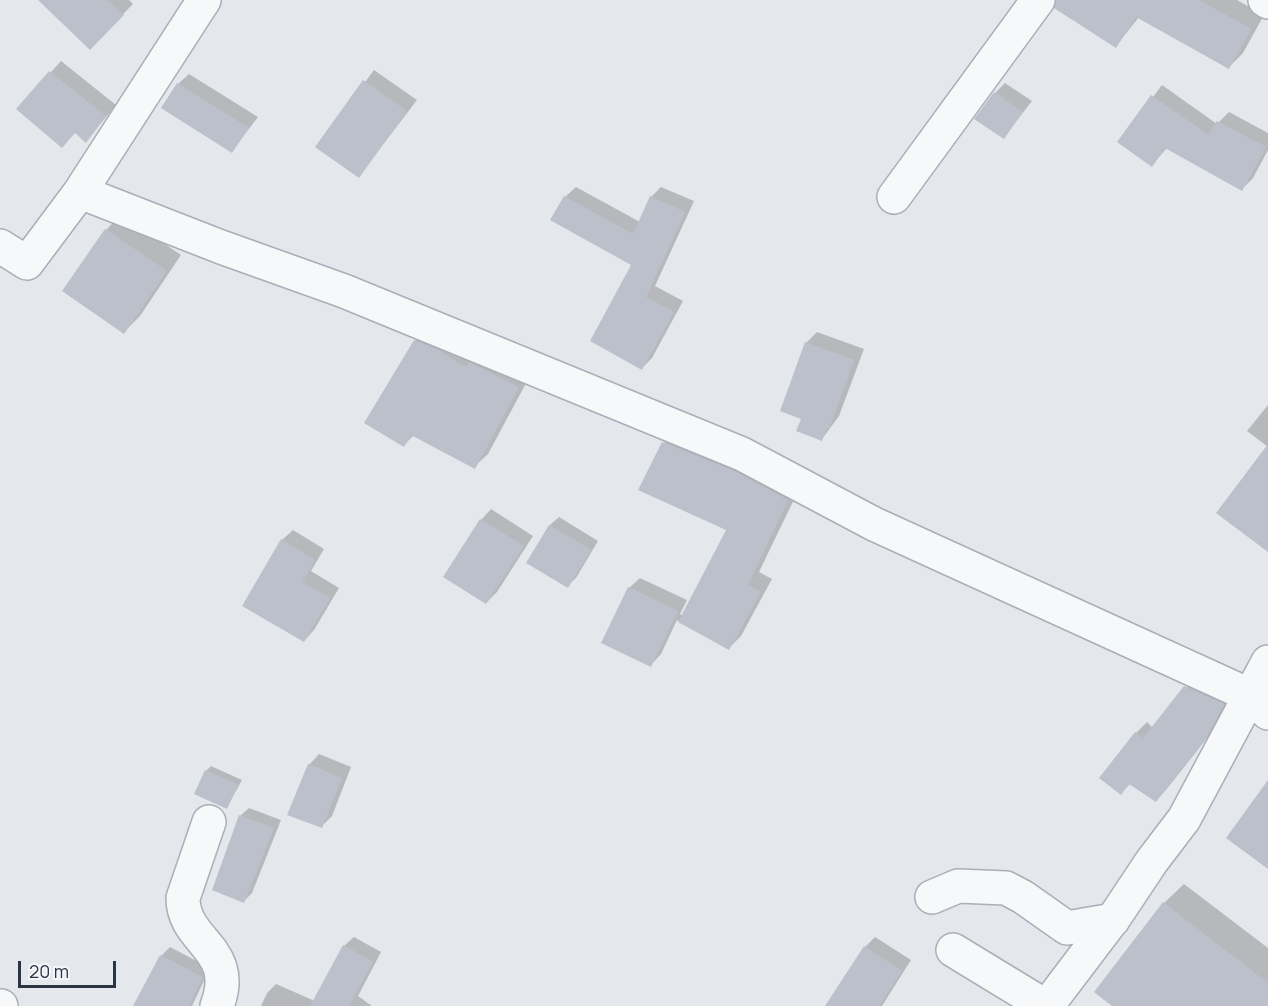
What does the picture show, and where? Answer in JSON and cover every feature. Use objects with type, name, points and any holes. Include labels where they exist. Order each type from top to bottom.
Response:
[{"type":"street","points":[[0,246],[27,263],[80,192],[204,0]]},
{"type":"street","points":[[894,197],[1038,0]]},
{"type":"street","points":[[80,192],[221,247],[344,291],[742,454],[874,524],[1259,704]]},
{"type":"street","points":[[953,950],[1046,1006],[1113,920],[1152,861],[1184,819],[1259,704],[1268,662]]},
{"type":"street","points":[[208,822],[183,898],[183,906],[189,921],[218,960],[223,991],[217,1006]]},
{"type":"street","points":[[932,897],[958,886],[1006,888],[1067,928],[1113,920]]},
{"type":"building","points":[[38,0],[107,0],[124,15],[90,50]]},
{"type":"building","points":[[1056,0],[1199,0],[1251,29],[1229,69],[1136,17],[1116,48],[1054,8]]},
{"type":"building","points":[[49,71],[106,116],[86,143],[75,133],[62,148],[16,109]]},
{"type":"building","points":[[363,80],[407,111],[359,178],[315,147]]},
{"type":"building","points":[[177,83],[249,128],[232,153],[161,108]]},
{"type":"building","points":[[994,92],[1023,112],[1004,139],[974,119]]},
{"type":"building","points":[[1151,95],[1209,135],[1217,121],[1266,147],[1242,191],[1165,148],[1152,167],[1117,142]]},
{"type":"building","points":[[564,196],[633,234],[650,196],[685,212],[646,297],[674,312],[642,370],[590,341],[631,265],[550,220]]},
{"type":"building","points":[[105,229],[167,271],[124,334],[62,291]]},
{"type":"building","points":[[414,340],[438,350],[466,367],[469,362],[519,387],[475,469],[411,435],[404,447],[364,423]]},
{"type":"building","points":[[805,342],[854,360],[829,429],[827,428],[822,441],[796,431],[801,419],[780,411]]},
{"type":"building","points":[[662,442],[734,471],[788,500],[748,585],[761,592],[729,650],[678,622],[726,530],[638,490]]},
{"type":"building","points":[[1268,444],[1268,552],[1216,513]]},
{"type":"building","points":[[480,519],[524,546],[486,604],[443,577]]},
{"type":"building","points":[[549,525],[591,550],[568,588],[526,563]]},
{"type":"building","points":[[281,539],[315,560],[302,582],[330,598],[304,642],[242,606]]},
{"type":"building","points":[[628,587],[678,611],[651,667],[601,643]]},
{"type":"building","points":[[1184,686],[1224,704],[1205,740],[1156,802],[1129,784],[1121,795],[1099,778],[1135,732],[1143,738]]},
{"type":"building","points":[[308,764],[342,778],[322,828],[287,815]]},
{"type":"building","points":[[205,770],[238,785],[227,809],[194,794]]},
{"type":"building","points":[[1268,780],[1268,869],[1226,838]]},
{"type":"building","points":[[239,815],[274,828],[244,903],[212,890]]},
{"type":"building","points":[[1163,902],[1268,983],[1268,1006],[1112,1006],[1094,992]]},
{"type":"building","points":[[343,945],[373,962],[349,1006],[310,1006]]},
{"type":"building","points":[[864,946],[902,971],[879,1006],[825,1006]]},
{"type":"building","points":[[160,955],[203,977],[189,1006],[133,1006]]}]
